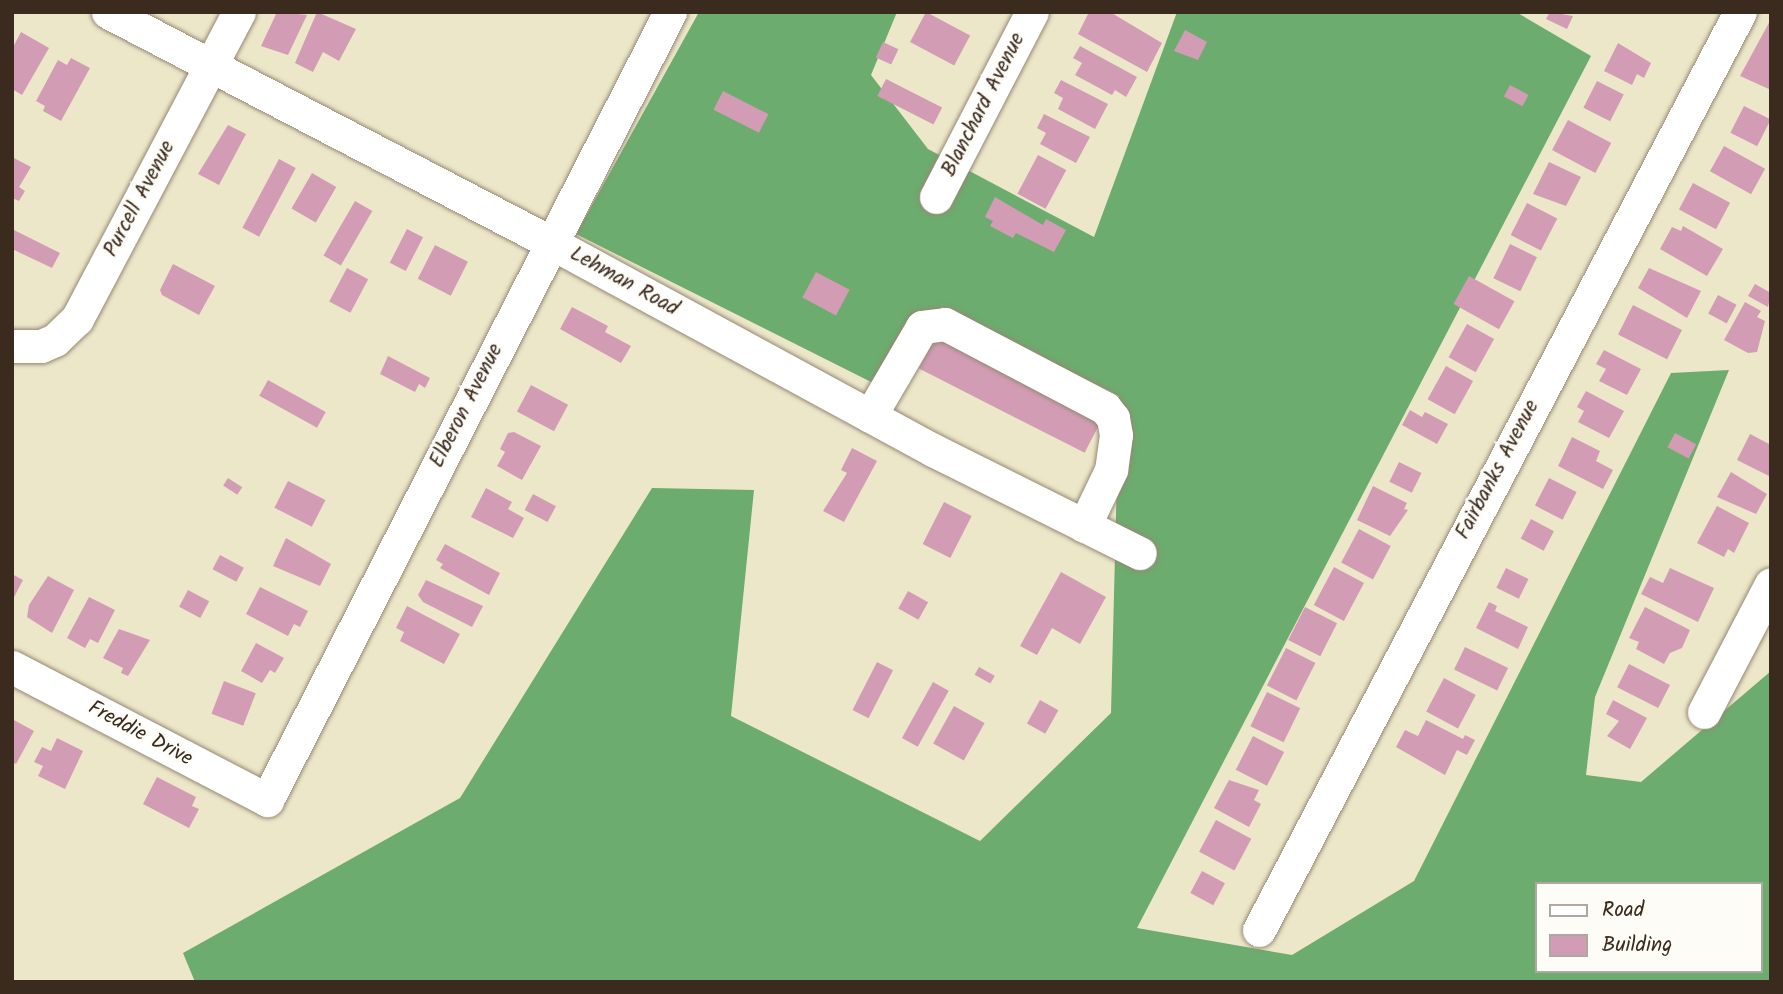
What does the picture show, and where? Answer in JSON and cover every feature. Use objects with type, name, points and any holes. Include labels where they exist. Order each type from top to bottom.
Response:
[{"type":"street","name":"Lehman Road","points":[[108,12],[550,242],[870,416],[1140,554]]},
{"type":"street","name":"Purcell Avenue","points":[[12,346],[41,346],[55,340],[76,319],[239,12]]},
{"type":"street","name":"Elberon Avenue","points":[[267,800],[550,242],[670,12]]},
{"type":"street","name":"Blanchard Avenue","points":[[936,197],[1032,12]]},
{"type":"street","name":"Fairbanks Avenue","points":[[1259,930],[1740,12]]},
{"type":"street","points":[[870,416],[922,327],[944,324],[1105,408],[1113,418],[1116,435],[1111,470],[1084,526]]},
{"type":"street","points":[[1704,712],[1771,584]]},
{"type":"street","name":"Freddie Drive","points":[[12,667],[267,800]]},
{"type":"green space","points":[[699,12],[897,12],[871,75],[928,149],[1094,237],[1177,12],[1516,12],[1591,56],[1137,928],[1292,955],[1414,881],[1671,373],[1729,370],[1595,697],[1586,775],[1641,782],[1771,671],[1771,982],[195,982],[183,953],[460,798],[652,488],[754,490],[731,716],[980,841],[1111,713],[1119,396],[942,307],[883,388],[576,234]]},
{"type":"building","points":[[277,12],[307,15],[288,55],[261,46]]},
{"type":"building","points":[[317,12],[356,29],[339,61],[323,52],[313,72],[295,63]]},
{"type":"building","points":[[926,12],[970,35],[954,65],[910,42]]},
{"type":"building","points":[[1089,12],[1110,12],[1162,43],[1147,72],[1078,34]]},
{"type":"building","points":[[1550,12],[1573,16],[1567,29],[1546,19]]},
{"type":"building","points":[[1771,19],[1771,90],[1740,76]]},
{"type":"building","points":[[1185,30],[1207,42],[1198,60],[1174,51]]},
{"type":"building","points":[[21,32],[49,48],[22,95],[12,89],[12,49]]},
{"type":"building","points":[[883,42],[898,49],[891,65],[876,57]]},
{"type":"building","points":[[1618,43],[1651,63],[1644,78],[1637,74],[1632,85],[1604,71]]},
{"type":"building","points":[[1080,46],[1137,77],[1126,97],[1115,90],[1112,95],[1075,75],[1082,63],[1073,58]]},
{"type":"building","points":[[71,58],[90,68],[61,121],[43,111],[45,106],[36,101],[58,60],[67,65]]},
{"type":"building","points":[[886,79],[942,108],[934,125],[877,96]]},
{"type":"building","points":[[1061,80],[1108,104],[1095,129],[1058,109],[1063,98],[1054,93]]},
{"type":"building","points":[[1597,81],[1624,95],[1610,121],[1583,108]]},
{"type":"building","points":[[1510,85],[1529,95],[1522,106],[1504,96]]},
{"type":"building","points":[[723,91],[768,114],[759,133],[713,110]]},
{"type":"building","points":[[1744,106],[1771,120],[1757,146],[1730,133]]},
{"type":"building","points":[[1044,114],[1090,137],[1076,163],[1040,144],[1046,133],[1037,128]]},
{"type":"building","points":[[1568,120],[1611,143],[1595,173],[1552,150]]},
{"type":"building","points":[[228,125],[246,134],[219,185],[198,174]]},
{"type":"building","points":[[1724,146],[1765,169],[1751,194],[1710,171]]},
{"type":"building","points":[[1038,155],[1066,170],[1046,209],[1017,194]]},
{"type":"building","points":[[12,157],[31,167],[19,187],[25,191],[19,201],[12,198]]},
{"type":"building","points":[[279,159],[296,168],[259,237],[242,228]]},
{"type":"building","points":[[1549,162],[1581,177],[1566,206],[1533,194]]},
{"type":"building","points":[[312,173],[336,187],[316,223],[292,209]]},
{"type":"building","points":[[1693,183],[1730,203],[1716,229],[1679,209]]},
{"type":"building","points":[[995,197],[1043,225],[1046,219],[1066,230],[1054,252],[1016,233],[1013,238],[990,226],[993,221],[985,217]]},
{"type":"building","points":[[355,201],[372,211],[341,266],[324,256]]},
{"type":"building","points":[[1527,203],[1557,218],[1541,251],[1511,235]]},
{"type":"building","points":[[1683,226],[1723,249],[1707,276],[1660,249],[1672,227],[1681,231]]},
{"type":"building","points":[[12,229],[60,253],[52,268],[12,249]]},
{"type":"building","points":[[407,229],[423,237],[406,271],[390,263]]},
{"type":"building","points":[[1510,244],[1537,257],[1520,291],[1493,278]]},
{"type":"building","points":[[435,245],[468,262],[451,296],[418,279]]},
{"type":"building","points":[[173,264],[215,286],[199,315],[162,295],[160,290]]},
{"type":"building","points":[[347,268],[368,279],[350,313],[329,302]]},
{"type":"building","points":[[1649,268],[1701,291],[1687,318],[1638,288]]},
{"type":"building","points":[[816,272],[850,290],[836,315],[802,298]]},
{"type":"building","points":[[1469,276],[1514,301],[1499,329],[1453,304]]},
{"type":"building","points":[[1755,284],[1771,293],[1768,307],[1748,296]]},
{"type":"building","points":[[1718,295],[1737,305],[1727,323],[1708,314]]},
{"type":"building","points":[[1745,302],[1761,311],[1757,317],[1765,321],[1757,352],[1748,353],[1724,340]]},
{"type":"building","points":[[1633,305],[1682,330],[1667,359],[1618,334]]},
{"type":"building","points":[[572,307],[608,326],[605,332],[631,346],[621,363],[560,329]]},
{"type":"building","points":[[1467,324],[1494,339],[1476,372],[1449,357]]},
{"type":"building","points":[[938,331],[1104,415],[1085,453],[919,368]]},
{"type":"building","points":[[1604,350],[1641,369],[1627,395],[1599,381],[1606,369],[1596,364]]},
{"type":"building","points":[[388,356],[430,378],[425,388],[419,384],[415,392],[380,374]]},
{"type":"building","points":[[1446,366],[1473,381],[1455,414],[1428,399]]},
{"type":"building","points":[[268,380],[326,412],[317,428],[259,396]]},
{"type":"building","points":[[531,385],[568,405],[554,431],[517,411]]},
{"type":"building","points":[[1586,391],[1624,411],[1609,438],[1578,422],[1584,411],[1577,407]]},
{"type":"building","points":[[1410,410],[1422,417],[1425,412],[1448,424],[1437,444],[1402,425]]},
{"type":"building","points":[[514,432],[541,446],[522,480],[497,466],[505,452],[500,449],[508,433]]},
{"type":"building","points":[[1675,433],[1696,444],[1689,458],[1667,447]]},
{"type":"building","points":[[1750,434],[1771,445],[1771,477],[1737,460]]},
{"type":"building","points":[[1572,437],[1600,451],[1596,461],[1613,470],[1603,489],[1558,466]]},
{"type":"building","points":[[852,448],[877,461],[844,522],[823,511],[847,473],[841,470]]},
{"type":"building","points":[[1399,462],[1421,473],[1412,493],[1389,482]]},
{"type":"building","points":[[1731,472],[1767,494],[1756,514],[1717,497]]},
{"type":"building","points":[[228,478],[242,487],[237,495],[223,486]]},
{"type":"building","points":[[1549,478],[1577,492],[1563,520],[1535,506]]},
{"type":"building","points":[[288,481],[325,500],[312,527],[274,508]]},
{"type":"building","points":[[1373,486],[1407,503],[1404,509],[1408,510],[1390,536],[1357,520]]},
{"type":"building","points":[[486,488],[512,502],[508,509],[524,518],[513,538],[471,517]]},
{"type":"building","points":[[533,494],[556,506],[548,522],[525,510]]},
{"type":"building","points":[[944,502],[972,516],[950,558],[923,544]]},
{"type":"building","points":[[1717,506],[1749,523],[1734,553],[1728,549],[1724,557],[1697,543]]},
{"type":"building","points":[[1531,519],[1554,531],[1544,551],[1521,538]]},
{"type":"building","points":[[1359,529],[1391,546],[1373,579],[1341,563]]},
{"type":"building","points":[[286,538],[331,564],[320,586],[273,566]]},
{"type":"building","points":[[445,544],[500,573],[489,595],[440,568],[443,564],[436,560]]},
{"type":"building","points":[[220,555],[244,568],[236,582],[212,569]]},
{"type":"building","points":[[1334,567],[1364,583],[1344,621],[1314,605]]},
{"type":"building","points":[[1506,568],[1528,579],[1519,599],[1496,588]]},
{"type":"building","points":[[1670,568],[1714,588],[1698,622],[1641,594],[1650,577],[1663,583]]},
{"type":"building","points":[[1061,572],[1106,597],[1080,644],[1052,628],[1037,655],[1020,646]]},
{"type":"building","points":[[12,574],[23,580],[12,601]]},
{"type":"building","points":[[48,576],[74,590],[52,633],[27,617],[29,605]]},
{"type":"building","points":[[426,580],[483,606],[472,627],[423,602],[418,595]]},
{"type":"building","points":[[260,587],[308,611],[300,627],[294,624],[288,636],[246,614]]},
{"type":"building","points":[[188,590],[209,601],[200,618],[179,607]]},
{"type":"building","points":[[908,591],[928,602],[918,620],[898,608]]},
{"type":"building","points":[[89,597],[115,610],[98,643],[90,639],[85,648],[67,638]]},
{"type":"building","points":[[1489,602],[1497,606],[1495,611],[1528,627],[1518,649],[1476,628]]},
{"type":"building","points":[[407,606],[460,634],[444,664],[400,641],[404,632],[396,628]]},
{"type":"building","points":[[1305,607],[1337,623],[1320,656],[1288,640]]},
{"type":"building","points":[[1645,607],[1690,630],[1682,648],[1670,653],[1664,664],[1636,649],[1639,642],[1629,638]]},
{"type":"building","points":[[119,629],[150,640],[128,676],[121,673],[123,668],[103,658]]},
{"type":"building","points":[[256,643],[284,658],[275,673],[270,670],[262,683],[241,671]]},
{"type":"building","points":[[1465,647],[1508,668],[1497,691],[1454,669]]},
{"type":"building","points":[[1286,648],[1315,663],[1296,700],[1267,685]]},
{"type":"building","points":[[877,662],[893,670],[869,718],[852,710]]},
{"type":"building","points":[[1629,664],[1670,685],[1658,708],[1617,687]]},
{"type":"building","points":[[979,667],[995,676],[990,684],[975,675]]},
{"type":"building","points":[[1444,678],[1476,695],[1458,728],[1426,712]]},
{"type":"building","points":[[224,681],[256,693],[243,726],[211,714]]},
{"type":"building","points":[[933,682],[949,691],[918,747],[902,738]]},
{"type":"building","points":[[1267,692],[1300,708],[1284,742],[1250,726]]},
{"type":"building","points":[[1040,700],[1058,710],[1045,734],[1027,724]]},
{"type":"building","points":[[1613,700],[1647,718],[1630,749],[1607,736],[1619,721],[1606,714]]},
{"type":"building","points":[[954,706],[985,723],[964,761],[933,744]]},
{"type":"building","points":[[12,719],[34,731],[16,764],[12,762]]},
{"type":"building","points":[[1426,720],[1463,739],[1465,735],[1475,740],[1467,755],[1457,750],[1445,775],[1396,747],[1405,730],[1418,736]]},
{"type":"building","points":[[1253,736],[1284,752],[1267,786],[1236,770]]},
{"type":"building","points":[[57,738],[83,751],[65,789],[38,776],[43,766],[34,762],[42,747],[51,751]]},
{"type":"building","points":[[157,777],[196,797],[192,806],[199,809],[189,828],[143,804]]},
{"type":"building","points":[[1229,780],[1259,790],[1254,800],[1261,804],[1249,827],[1214,808]]},
{"type":"building","points":[[1216,820],[1251,839],[1234,871],[1199,852]]},
{"type":"building","points":[[1202,871],[1225,883],[1213,905],[1190,893]]}]
